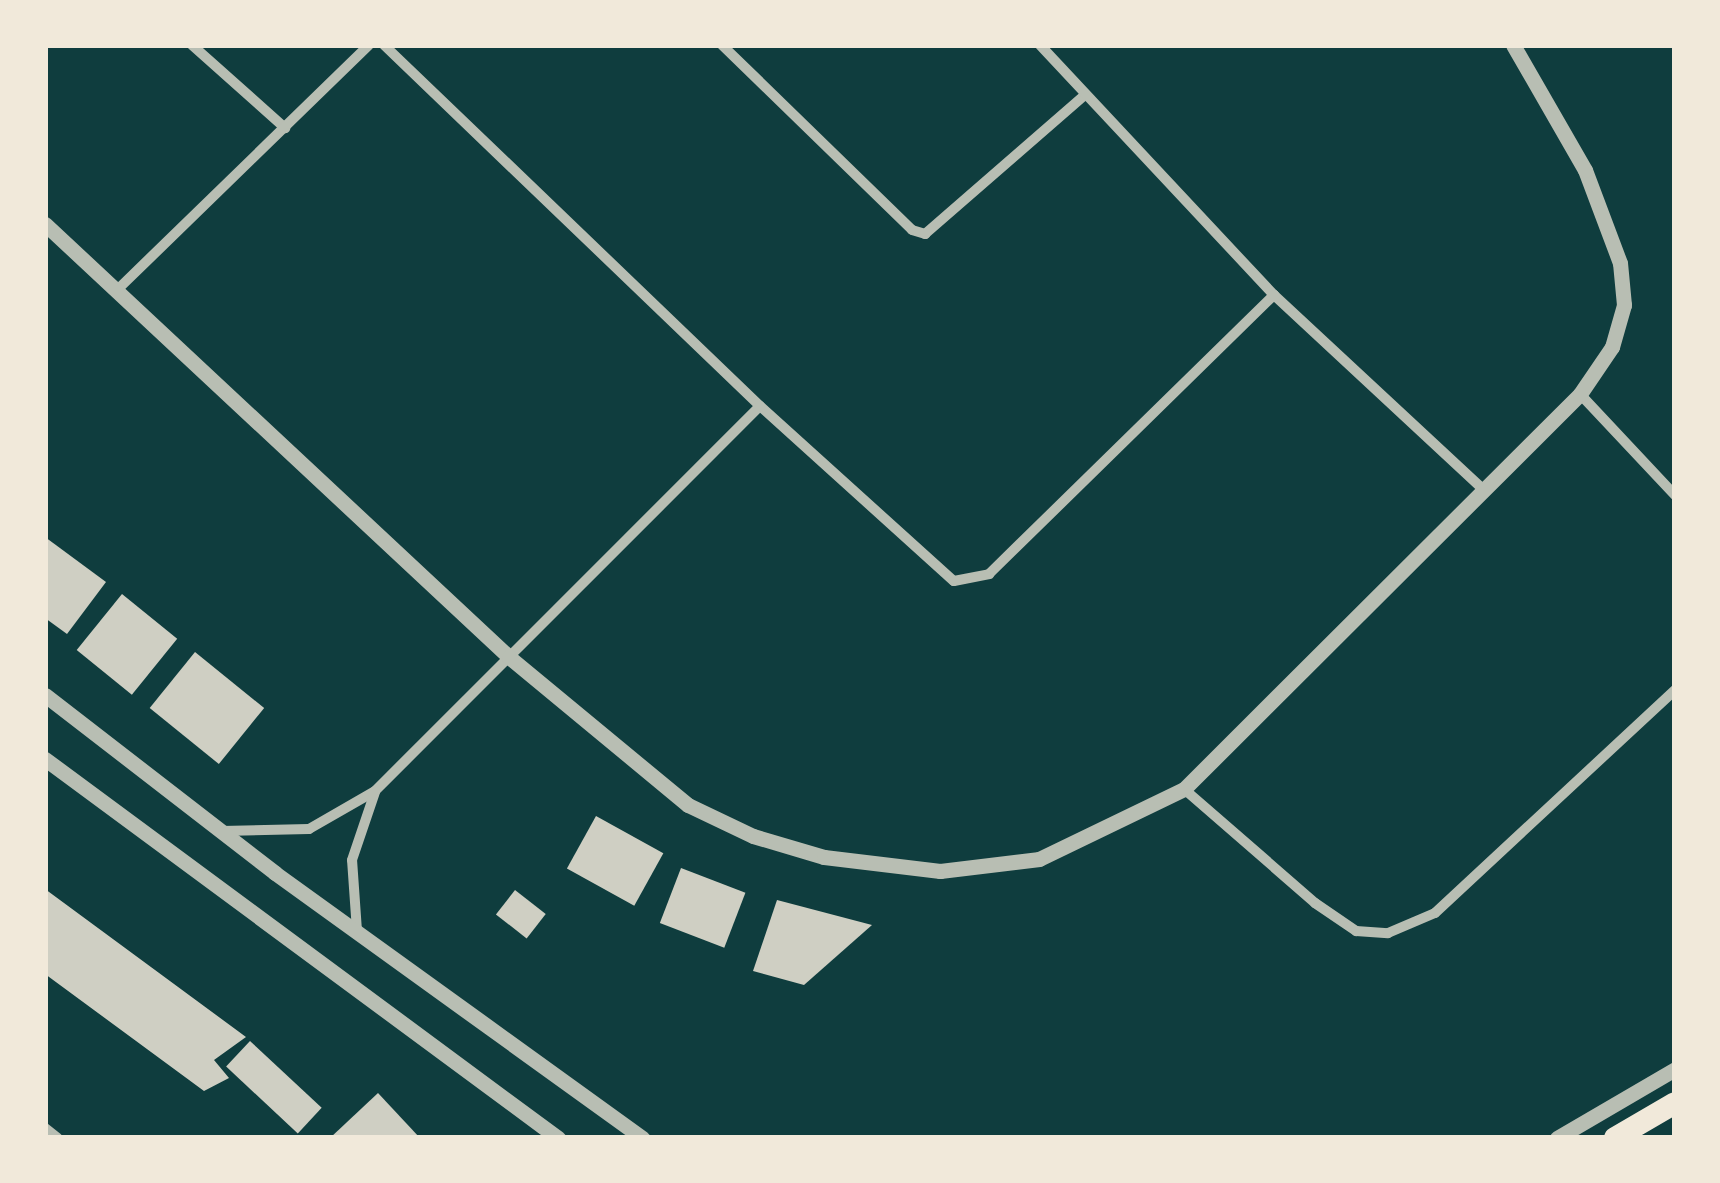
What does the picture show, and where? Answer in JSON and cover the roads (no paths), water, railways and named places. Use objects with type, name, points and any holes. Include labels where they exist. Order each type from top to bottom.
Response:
[{"type":"highway","points":[[1615,1138],[1675,1102]]},
{"type":"street","points":[[192,45],[285,128]]},
{"type":"street","points":[[115,292],[369,45]]},
{"type":"street","points":[[384,45],[760,406],[937,569],[968,582],[988,574],[1025,540],[1274,295]]},
{"type":"street","points":[[722,45],[912,230],[925,234],[1084,96]]},
{"type":"street","points":[[1040,45],[1274,295],[1483,489]]},
{"type":"street","points":[[45,224],[510,657],[688,805],[753,836],[824,857],[940,871],[1039,859],[1184,789],[1580,394],[1612,347],[1624,305],[1620,263],[1585,170],[1512,45]]},
{"type":"street","points":[[1580,394],[1675,495]]},
{"type":"street","points":[[222,831],[309,830],[376,792],[760,406]]},
{"type":"street","points":[[1184,789],[1315,904],[1356,931],[1388,933],[1435,913],[1675,690]]},
{"type":"street","points":[[45,695],[222,831],[643,1138]]},
{"type":"street","points":[[45,759],[558,1138]]},
{"type":"street","points":[[357,931],[352,860],[376,792]]},
{"type":"street","points":[[1557,1138],[1675,1068]]},
{"type":"street","points":[[45,1128],[58,1138]]}]
